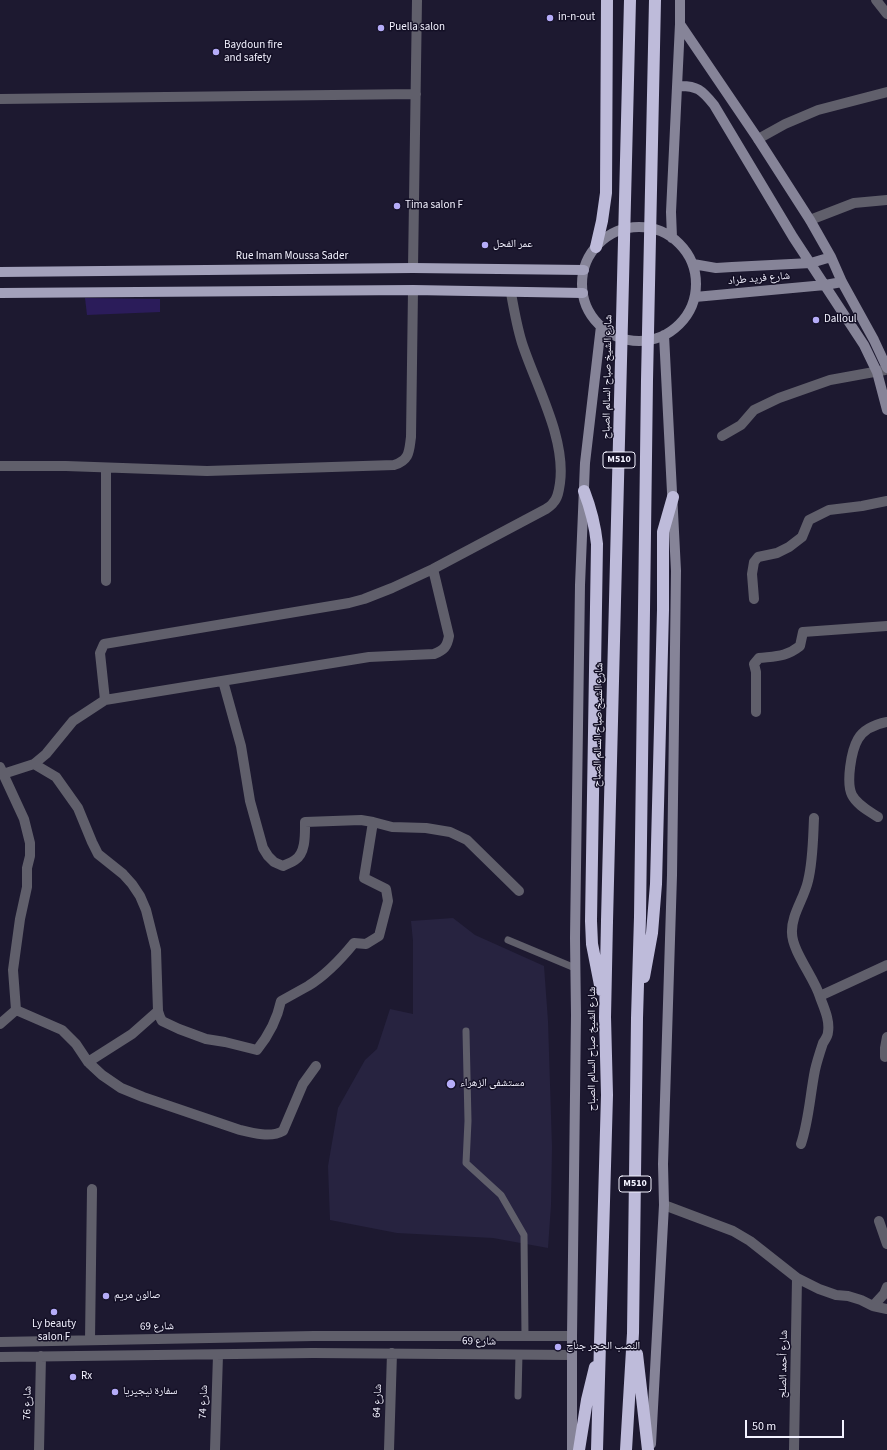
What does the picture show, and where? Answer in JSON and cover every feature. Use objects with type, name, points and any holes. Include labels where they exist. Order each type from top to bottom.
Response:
[{"type":"highway","points":[[596,247],[606,193],[607,0]]},
{"type":"highway","name":"شارع الشيخ صباح السالم الصباح","points":[[598,1450],[607,1095],[605,1017],[607,921],[630,0]]},
{"type":"highway","name":"M510","points":[[626,1450],[633,1333],[646,411],[655,0]]},
{"type":"highway","points":[[584,491],[592,514],[597,544],[591,921],[592,944],[605,1017]]},
{"type":"highway","points":[[637,1018],[652,933],[654,909],[662,674],[663,532],[673,497]]},
{"type":"highway","points":[[633,1333],[641,1383],[648,1450]]},
{"type":"highway","points":[[579,1450],[587,1400],[600,1349]]},
{"type":"main road","name":"Rue Imam Moussa Sader","points":[[0,272],[413,268],[584,270]]},
{"type":"main road","points":[[0,293],[413,290],[511,293],[583,293]]},
{"type":"street","points":[[413,268],[417,0]]},
{"type":"street","points":[[672,238],[671,212],[680,0]]},
{"type":"street","points":[[876,0],[887,14]]},
{"type":"street","points":[[680,24],[758,139],[832,257],[842,282],[874,340],[884,370],[887,410]]},
{"type":"street","points":[[677,86],[690,85],[698,89],[714,105],[792,237],[826,285],[864,345],[884,370]]},
{"type":"street","points":[[758,139],[785,124],[818,110],[887,92]]},
{"type":"street","points":[[0,99],[416,94]]},
{"type":"street","points":[[810,220],[854,203],[887,200]]},
{"type":"street","points":[[641,227],[657,230],[672,238],[684,249],[693,264],[696,280],[695,297],[688,313],[678,326],[664,335],[651,340],[624,339],[612,334],[601,326],[592,316],[586,305],[582,282],[588,258],[596,247],[608,236],[624,229],[641,227]]},
{"type":"street","name":"شارع فريد طراد","points":[[693,264],[716,268],[811,263],[832,257]]},
{"type":"street","name":"شارع فريد طراد","points":[[695,297],[826,285],[842,282]]},
{"type":"street","points":[[0,466],[66,466],[223,471],[394,465],[401,463],[406,459],[410,452],[413,290]]},
{"type":"street","points":[[105,700],[100,653],[104,644],[349,603],[364,599],[433,569],[546,509],[554,503],[559,493],[559,448],[516,324],[511,293]]},
{"type":"street","points":[[572,1450],[576,830],[580,585],[584,491],[590,416],[601,326]]},
{"type":"street","points":[[651,1450],[664,1205],[662,1164],[672,883],[676,571],[664,335]]},
{"type":"street","points":[[722,436],[741,425],[754,410],[779,398],[830,380],[884,370]]},
{"type":"street","points":[[106,468],[106,581]]},
{"type":"street","points":[[754,599],[752,574],[754,562],[758,557],[777,553],[789,547],[802,537],[809,520],[829,510],[887,501]]},
{"type":"street","points":[[16,1010],[13,970],[20,919],[27,887],[27,868],[30,856],[30,843],[24,820],[2,770],[34,764],[46,754],[74,721],[105,700],[369,657],[434,654],[443,650],[448,644],[449,636],[433,569]]},
{"type":"street","points":[[756,712],[756,672],[754,664],[759,658],[779,657],[796,650],[800,646],[803,632],[887,626]]},
{"type":"street","points":[[223,681],[241,746],[250,801],[263,848],[274,862],[283,866],[294,861],[300,855],[305,835],[305,822],[361,820],[392,827],[426,828],[450,832],[467,840],[519,891]]},
{"type":"street","points":[[878,817],[856,801],[849,784],[852,757],[859,738],[870,728],[887,722]]},
{"type":"street","points":[[34,764],[56,777],[78,808],[98,854],[123,874],[140,896],[146,910],[156,950],[158,1011],[160,1017],[166,1024],[206,1039],[257,1050],[268,1036],[278,1014],[281,1001],[309,986],[343,957],[354,943],[366,944],[379,936],[388,901],[386,889],[364,878],[373,822]]},
{"type":"street","points":[[801,1144],[806,1129],[815,1070],[821,1049],[828,1033],[828,1019],[816,985],[810,977],[793,942],[792,934],[795,915],[803,898],[808,882],[812,859],[814,818]]},
{"type":"street","points":[[820,996],[887,965]]},
{"type":"street","points":[[0,1024],[16,1010]]},
{"type":"street","points":[[16,1010],[62,1030],[76,1044],[88,1062],[102,1075],[121,1088],[240,1130],[268,1134],[283,1131],[303,1084],[316,1066]]},
{"type":"street","points":[[88,1062],[132,1034],[158,1011]]},
{"type":"street","points":[[885,1057],[887,1037]]},
{"type":"street","points":[[90,1340],[92,1189]]},
{"type":"street","points":[[664,1205],[733,1231],[750,1241],[797,1278],[836,1295],[848,1296],[862,1300],[873,1306],[887,1309]]},
{"type":"street","points":[[879,1222],[887,1244]]},
{"type":"street","name":"شارع أحمد الصلح","points":[[794,1450],[797,1278]]},
{"type":"street","points":[[873,1306],[884,1294],[887,1287]]},
{"type":"street","points":[[313,1353],[314,1336]]},
{"type":"street","name":"شارع 69","points":[[0,1342],[314,1336],[572,1336]]},
{"type":"street","points":[[142,1340],[142,1355]]},
{"type":"street","name":"شارع 69","points":[[0,1357],[313,1353],[572,1355]]},
{"type":"street","name":"شارع 64","points":[[389,1450],[392,1353]]},
{"type":"street","name":"شارع 74","points":[[215,1450],[218,1355]]},
{"type":"street","name":"شارع 76","points":[[38,1450],[41,1356]]},
{"type":"lane","points":[[508,940],[575,968]]},
{"type":"lane","points":[[466,1031],[468,1121],[466,1163],[501,1196],[524,1235],[525,1336]]},
{"type":"lane","points":[[518,1354],[518,1396]]},
{"type":"shaded area","points":[[85,298],[160,299],[160,312],[87,315]]},
{"type":"shaded area","name":"مستشفى الزهراء","points":[[453,918],[475,935],[544,966],[548,1021],[552,1147],[551,1205],[548,1248],[493,1238],[397,1233],[330,1220],[328,1166],[338,1108],[365,1060],[377,1049],[390,1009],[413,1014],[413,941],[411,921]]},
{"type":"place","name":"in-n-out","points":[[550,18]]},
{"type":"place","name":"Puella salon","points":[[381,28]]},
{"type":"place","name":"Baydoun fire and safety","points":[[216,52]]},
{"type":"place","name":"Tima salon F","points":[[397,206]]},
{"type":"place","name":"عمر الفحل","points":[[485,245]]},
{"type":"place","name":"Dalloul","points":[[816,320]]},
{"type":"place","name":"مستشفى الزهراء","points":[[451,1084]]},
{"type":"place","name":"صالون مريم","points":[[106,1296]]},
{"type":"place","name":"Ly beauty salon F","points":[[54,1312]]},
{"type":"place","name":"النصب الحجر جناح","points":[[558,1347]]},
{"type":"place","name":"Rx","points":[[73,1377]]},
{"type":"place","name":"سفارة نيجيريا","points":[[115,1392]]}]
